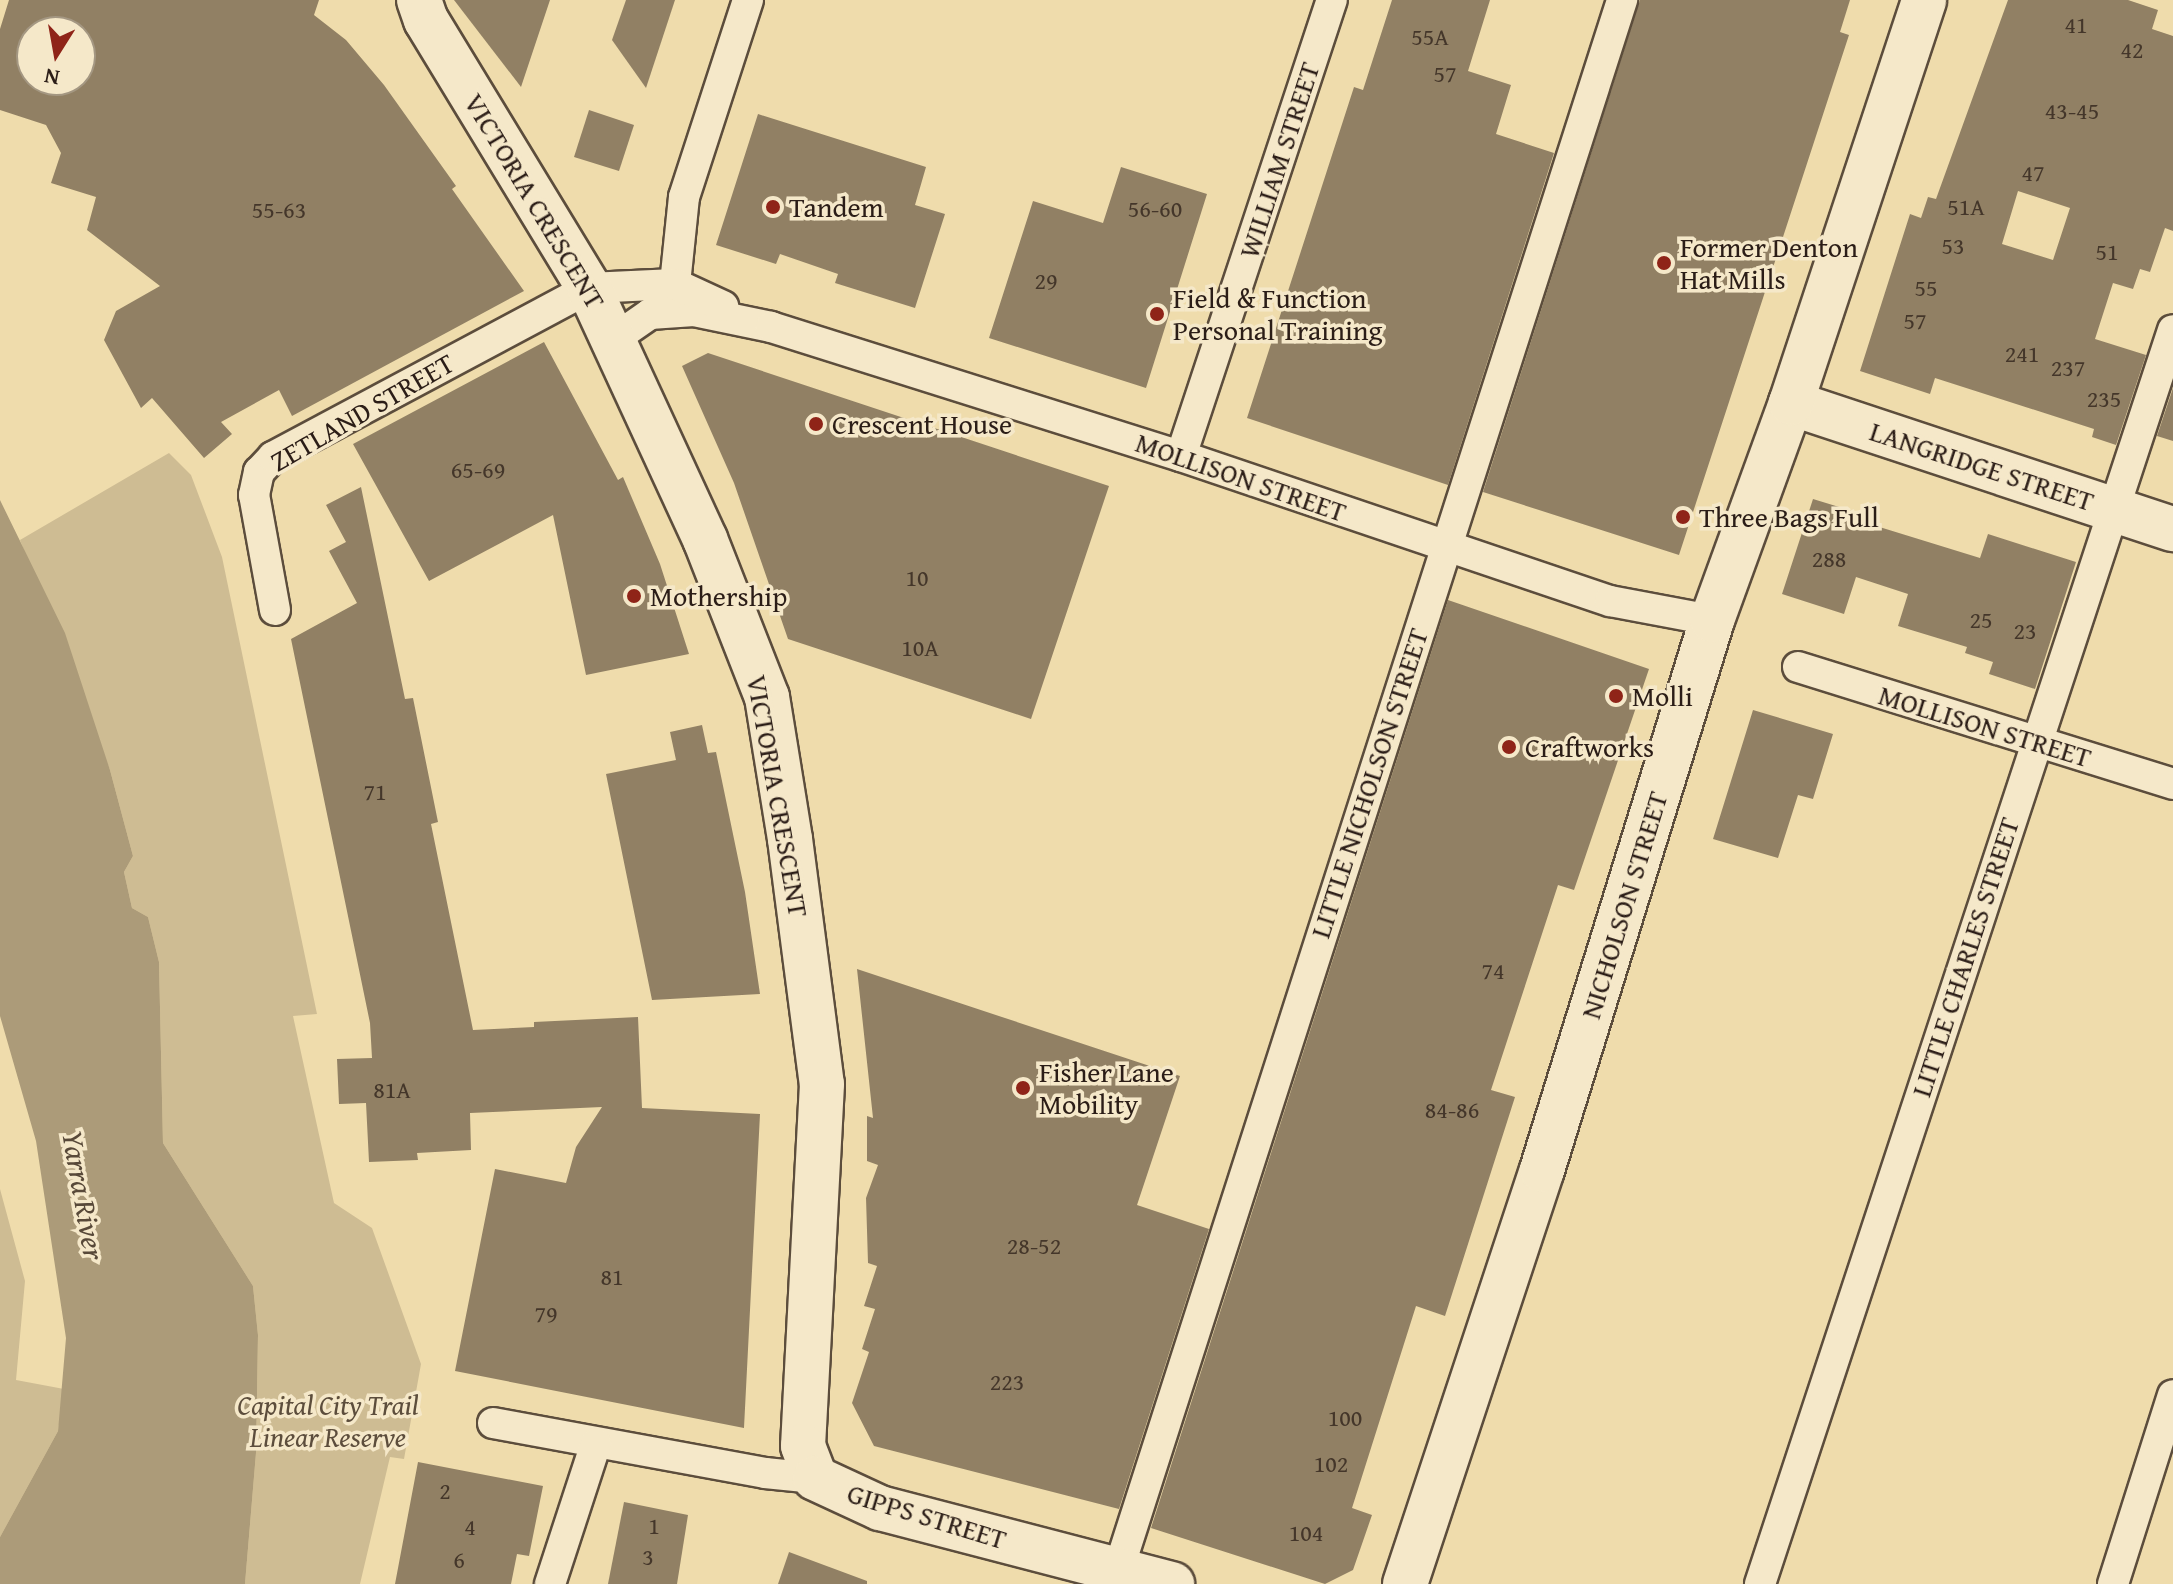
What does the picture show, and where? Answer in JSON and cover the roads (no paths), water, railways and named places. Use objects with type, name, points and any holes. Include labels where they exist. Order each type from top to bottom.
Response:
[{"type":"street","name":"VICTORIA CRESCENT","points":[[419,0],[426,20],[589,288],[705,539],[767,697],[790,839],[822,1084],[803,1446],[815,1478]]},
{"type":"street","points":[[675,284],[684,197],[748,0]]},
{"type":"street","name":"WILLIAM STREET","points":[[1181,456],[1332,0]]},
{"type":"street","name":"LITTLE NICHOLSON STREET","points":[[1119,1568],[1622,0]]},
{"type":"street","name":"NICHOLSON STREET","points":[[1405,1584],[1542,1170],[1712,620],[1791,403],[1924,0]]},
{"type":"street","name":"MOLLISON STREET","points":[[589,288],[675,284],[771,327]]},
{"type":"street","name":"ZETLAND STREET","points":[[275,610],[254,495],[259,472],[273,457],[589,288]]},
{"type":"street","name":"MOLLISON STREET","points":[[614,339],[650,314],[694,311],[771,327],[1181,456],[1610,601],[1712,620]]},
{"type":"street","name":"LITTLE CHARLES STREET","points":[[1760,1584],[2173,330]]},
{"type":"street","name":"LANGRIDGE STREET","points":[[1791,403],[2173,529]]},
{"type":"street","name":"MOLLISON STREET","points":[[1798,667],[2173,784]]},
{"type":"street","points":[[2113,1584],[2173,1395]]},
{"type":"street","name":"GIPPS STREET","points":[[493,1423],[790,1477],[815,1478],[880,1508],[1172,1584]]},
{"type":"street","points":[[550,1584],[596,1443]]},
{"type":"water","name":"Yarra River","points":[[0,500],[65,633],[110,770],[133,856],[124,872],[132,908],[148,917],[159,962],[163,1143],[253,1286],[258,1335],[256,1453],[245,1584],[0,1584],[0,1537],[58,1431],[66,1338],[36,1141],[0,1016]]},
{"type":"place","name":"Tandem","points":[[773,207]]},
{"type":"place","name":"Former Denton Hat Mills","points":[[1664,263]]},
{"type":"place","name":"Field & Function Personal Training","points":[[1157,314]]},
{"type":"place","name":"Crescent House","points":[[816,424]]},
{"type":"place","name":"Three Bags Full","points":[[1683,517]]},
{"type":"place","name":"Mothership","points":[[634,596]]},
{"type":"place","name":"Molli","points":[[1616,696]]},
{"type":"place","name":"Craftworks","points":[[1509,747]]},
{"type":"place","name":"Fisher Lane Mobility","points":[[1023,1088]]},
{"type":"park label","name":"Capital City Trail Linear Reserve","points":[[328,1421]]}]
